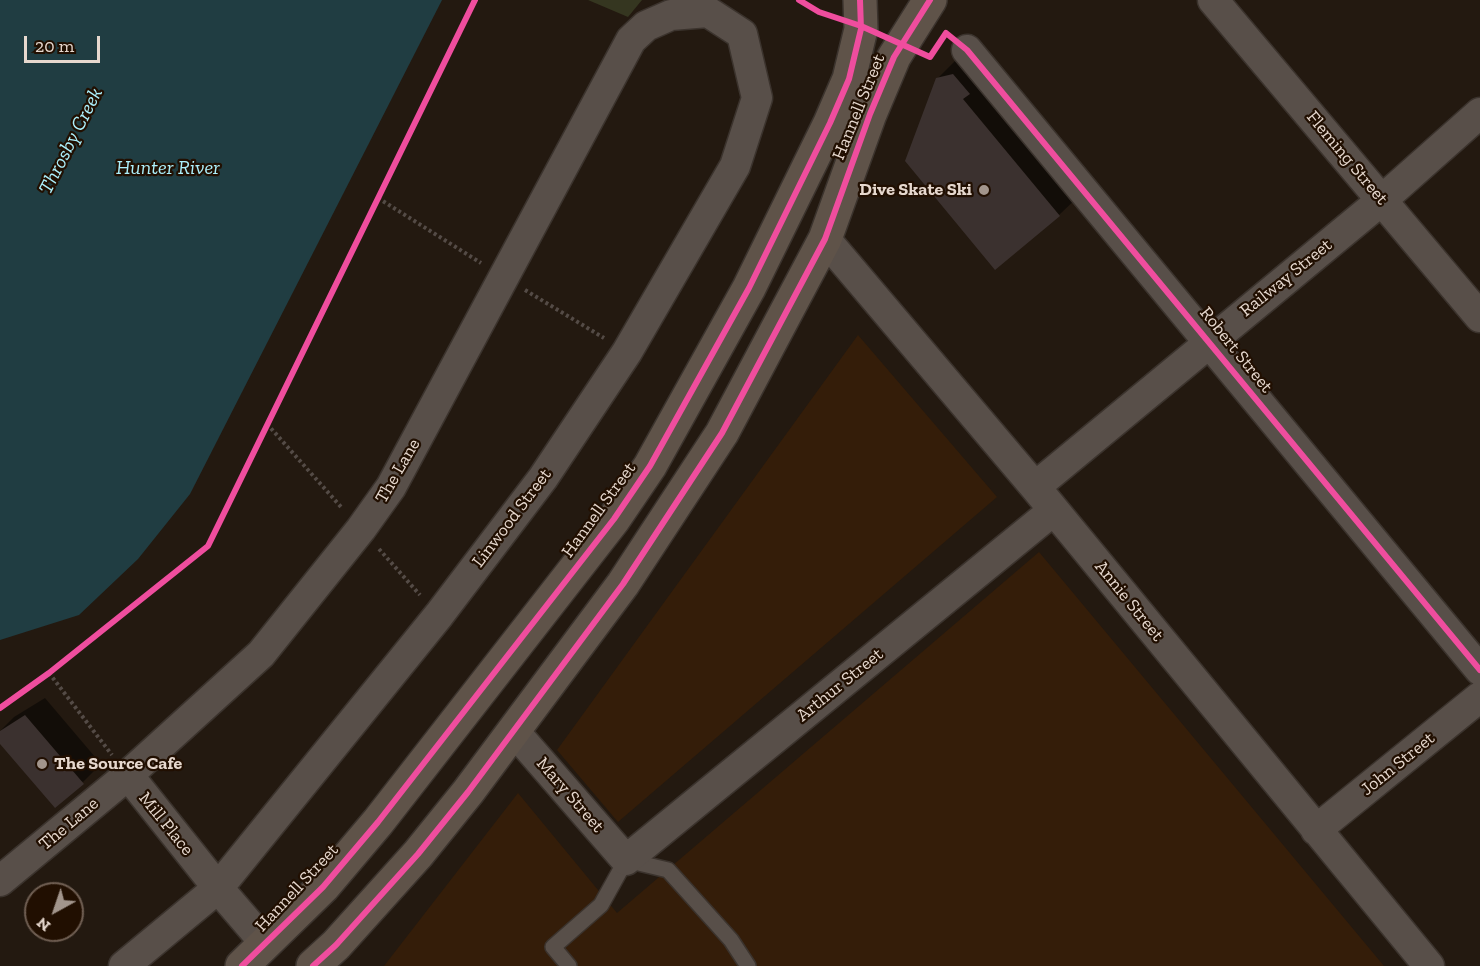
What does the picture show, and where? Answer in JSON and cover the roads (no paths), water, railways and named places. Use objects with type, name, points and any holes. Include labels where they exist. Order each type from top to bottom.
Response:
[{"type":"highway","name":"Hannell Street","points":[[242,966],[322,887],[378,822],[614,519],[650,466],[744,297],[830,123],[849,79],[861,29],[860,0]]},
{"type":"highway","name":"Hannell Street","points":[[313,966],[336,945],[418,854],[623,584],[722,433],[825,239],[870,114],[894,57],[930,0]]},
{"type":"street","name":"Fleming Street","points":[[1213,0],[1480,317]]},
{"type":"street","name":"The Lane","points":[[0,881],[128,775],[261,654],[385,495],[631,40],[646,26],[671,15],[708,12]]},
{"type":"street","name":"Linwood Street","points":[[124,966],[218,888],[438,615],[543,478],[627,352],[735,166],[757,98],[742,34],[708,12]]},
{"type":"street","name":"Robert Street","points":[[967,50],[1480,670]]},
{"type":"street","name":"Railway Street","points":[[1035,487],[1382,200],[1480,113]]},
{"type":"street","name":"Annie Street","points":[[825,239],[1035,487],[1428,966]]},
{"type":"street","name":"Arthur Street","points":[[626,860],[1054,510]]},
{"type":"street","name":"John Street","points":[[1316,830],[1480,697]]},
{"type":"street","name":"Mary Street","points":[[513,730],[626,860]]},
{"type":"street","name":"Mill Place","points":[[128,775],[266,944]]},
{"type":"lane","points":[[569,966],[553,947],[601,905],[626,860],[668,870],[731,940],[746,965]]},
{"type":"water","name":"Hunter River","points":[[0,0],[442,0],[190,494],[138,559],[79,615],[0,640]]},
{"type":"place","name":"Dive Skate Ski","points":[[984,190]]},
{"type":"place","name":"The Source Cafe","points":[[42,764]]},
{"type":"water label","name":"Throsby Creek","points":[[71,141]]}]
